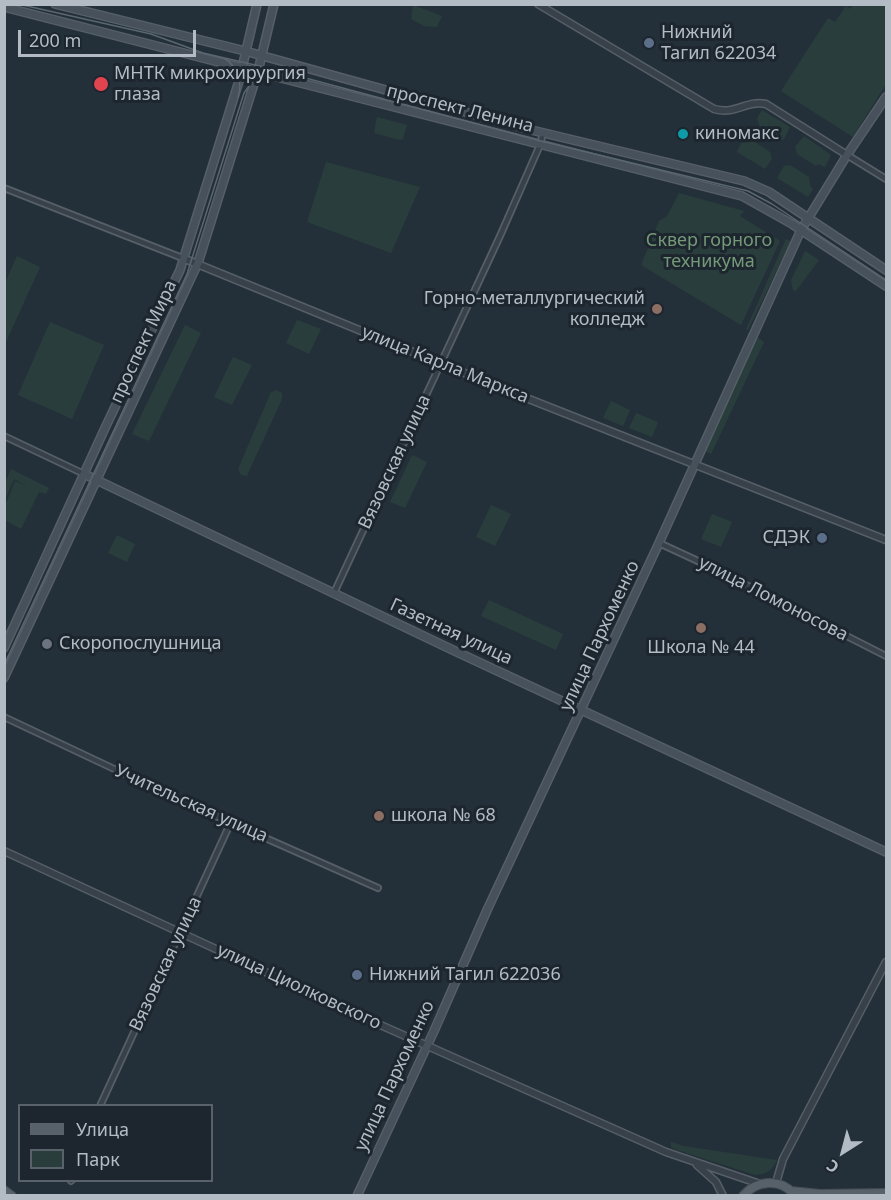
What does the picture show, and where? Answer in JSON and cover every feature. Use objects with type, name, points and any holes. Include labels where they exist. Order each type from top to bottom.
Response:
[{"type":"main road","name":"проспект Ленина","points":[[55,4],[261,55],[543,133],[744,181],[769,192],[886,270]]},
{"type":"main road","name":"проспект Мира","points":[[4,648],[185,259],[242,68],[257,4]]},
{"type":"main road","name":"проспект Мира","points":[[4,678],[198,263],[258,71],[274,4]]},
{"type":"main road","name":"проспект Ленина","points":[[4,7],[742,196],[801,230],[886,286]]},
{"type":"main road","name":"улица Пархоменко","points":[[357,1196],[801,230],[886,97]]},
{"type":"main road","name":"Газетная улица","points":[[84,474],[886,852]]},
{"type":"main road","points":[[743,1196],[752,1187],[776,1183],[793,1193],[886,1193]]},
{"type":"main road","points":[[4,1190],[12,1196]]},
{"type":"street","points":[[538,4],[714,109],[724,111],[753,103],[766,104],[886,179]]},
{"type":"street","name":"Вязовская улица","points":[[334,593],[441,363],[540,145],[543,133]]},
{"type":"street","name":"улица Карла Маркса","points":[[4,188],[198,263],[694,465],[886,540]]},
{"type":"street","name":"Газетная улица","points":[[4,436],[84,474]]},
{"type":"street","name":"улица Ломоносова","points":[[659,543],[886,656]]},
{"type":"street","name":"Учительская улица","points":[[4,717],[378,888]]},
{"type":"street","name":"Вязовская улица","points":[[101,1104],[231,822]]},
{"type":"street","name":"улица Циолковского","points":[[4,851],[426,1046],[694,1163],[760,1184]]},
{"type":"street","points":[[776,1183],[783,1160],[886,962]]},
{"type":"street","name":"улица Циолковского","points":[[694,1163],[716,1182],[723,1196]]},
{"type":"green space","points":[[413,5],[442,16],[437,27],[424,26],[411,19]]},
{"type":"green space","points":[[853,5],[886,5],[886,84],[853,137],[781,91],[828,18],[835,22],[846,6],[850,9]]},
{"type":"green space","points":[[762,110],[790,127],[784,139],[777,141],[759,129],[757,118]]},
{"type":"green space","points":[[377,117],[407,125],[403,139],[374,133]]},
{"type":"green space","points":[[804,136],[831,155],[825,167],[818,164],[816,166],[797,154],[795,147]]},
{"type":"green space","points":[[752,140],[770,152],[772,159],[765,169],[737,152],[741,143]]},
{"type":"green space","points":[[326,162],[420,187],[391,253],[307,222]]},
{"type":"green space","points":[[790,165],[809,177],[810,186],[813,189],[808,197],[777,178],[784,166]]},
{"type":"green space","name":"Сквер горного техникума","points":[[679,193],[744,211],[740,216],[780,241],[741,325],[641,265],[659,221],[667,216]]},
{"type":"green space","points":[[786,239],[791,241],[748,330],[746,329]]},
{"type":"green space","points":[[805,251],[819,260],[796,291],[793,290],[791,280]]},
{"type":"green space","points":[[17,256],[40,267],[5,344],[5,283]]},
{"type":"green space","points":[[297,320],[321,329],[309,354],[286,343]]},
{"type":"green space","points":[[50,322],[104,345],[72,419],[18,395]]},
{"type":"green space","points":[[185,325],[201,333],[149,441],[132,434]]},
{"type":"green space","points":[[757,337],[764,342],[711,454],[703,450],[754,339]]},
{"type":"green space","points":[[233,357],[252,365],[232,405],[214,397]]},
{"type":"green space","points":[[276,390],[282,393],[282,399],[247,476],[241,475],[238,469],[271,392]]},
{"type":"green space","points":[[611,401],[630,410],[623,426],[603,418]]},
{"type":"green space","points":[[636,413],[658,422],[652,437],[629,428]]},
{"type":"green space","points":[[412,455],[427,462],[405,508],[390,502]]},
{"type":"green space","points":[[11,469],[49,488],[46,494],[39,492],[21,529],[5,520],[5,506],[15,481],[28,486],[14,479],[5,500],[5,483]]},
{"type":"green space","points":[[491,505],[511,514],[495,546],[476,537]]},
{"type":"green space","points":[[712,514],[732,522],[721,547],[701,539]]},
{"type":"green space","points":[[117,535],[135,544],[127,562],[108,553]]},
{"type":"green space","points":[[489,600],[563,634],[556,650],[481,616]]},
{"type":"green space","points":[[671,1142],[777,1160],[769,1171],[755,1175],[677,1150],[671,1147]]},
{"type":"tram line","points":[[18,4],[151,34],[203,53],[268,68],[541,141],[748,191],[772,204],[886,280]]},
{"type":"tram line","points":[[224,58],[229,61],[238,75],[240,86],[238,97]]},
{"type":"tram line","points":[[4,665],[187,274],[244,93],[257,78],[276,71]]},
{"type":"place","name":"Нижний Тагил 622034","points":[[649,43]]},
{"type":"place","name":"МНТК микрохирургия глаза","points":[[101,84]]},
{"type":"place","name":"киномакс","points":[[683,134]]},
{"type":"place","name":"Горно-металлургический колледж","points":[[657,309]]},
{"type":"place","name":"СДЭК","points":[[822,538]]},
{"type":"place","name":"Школа № 44","points":[[701,628]]},
{"type":"place","name":"Скоропослушница","points":[[47,644]]},
{"type":"place","name":"школа № 68","points":[[379,816]]},
{"type":"place","name":"Нижний Тагил 622036","points":[[357,975]]}]
